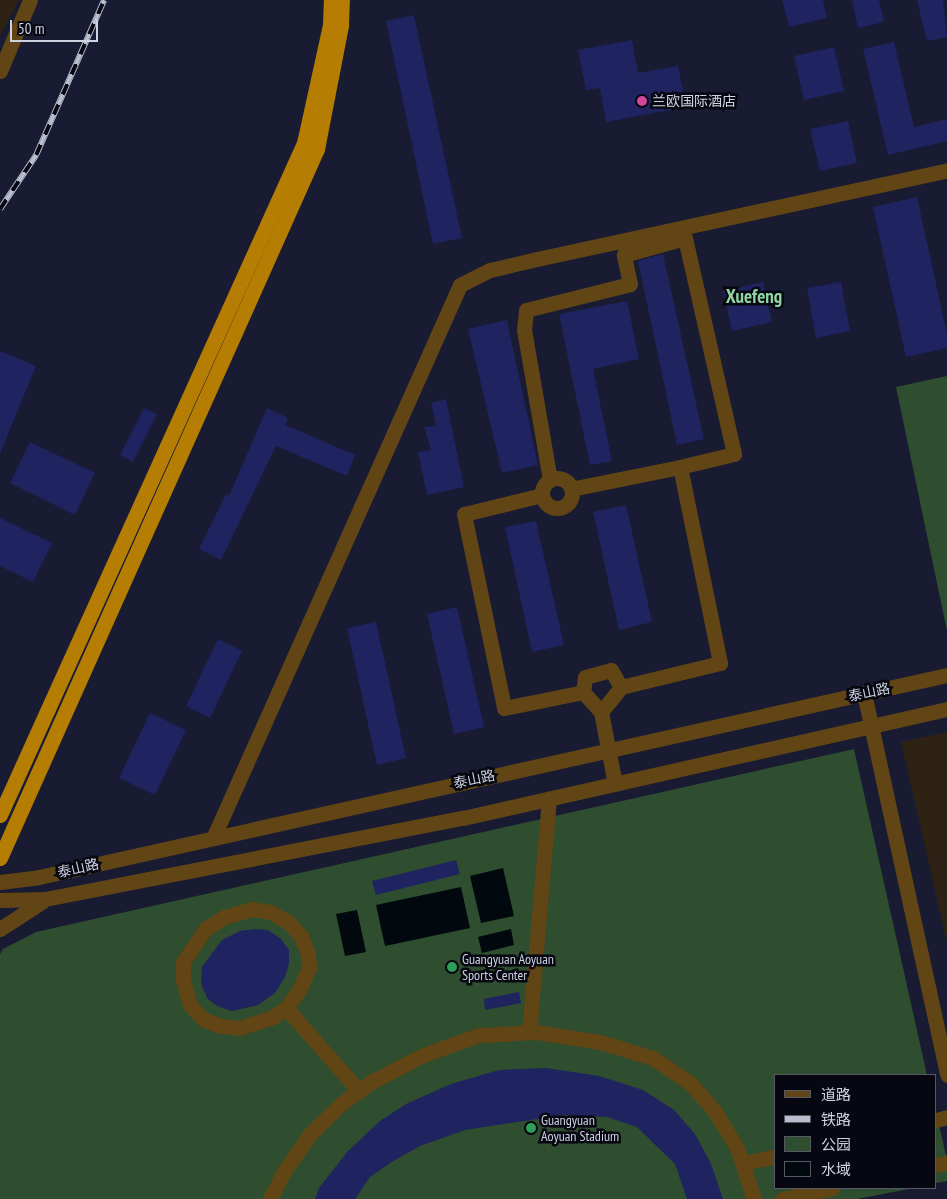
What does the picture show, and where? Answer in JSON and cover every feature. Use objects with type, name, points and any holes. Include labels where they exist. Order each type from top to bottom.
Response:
[{"type":"highway","points":[[0,815],[304,143],[330,25],[331,0]]},
{"type":"highway","points":[[0,858],[317,149],[341,25],[342,0]]},
{"type":"street","points":[[0,71],[30,0]]},
{"type":"street","points":[[214,836],[460,285],[490,270],[537,258],[947,170]]},
{"type":"street","points":[[550,480],[524,330],[526,310],[630,284],[624,255],[685,238],[734,454],[572,489]]},
{"type":"street","points":[[601,712],[621,687],[720,663],[680,467]]},
{"type":"street","points":[[558,478],[567,482],[572,489],[571,499],[565,506],[555,508],[546,504],[542,495],[544,486],[550,480],[558,478]]},
{"type":"street","points":[[542,495],[464,514],[504,708],[583,692]]},
{"type":"street","points":[[615,784],[601,712],[583,692],[585,677],[610,670],[621,687]]},
{"type":"street","name":"泰山路","points":[[0,882],[39,877],[214,836],[947,675]]},
{"type":"street","points":[[864,693],[947,1075]]},
{"type":"street","name":"泰山路","points":[[0,900],[45,900],[549,799],[947,709]]},
{"type":"street","points":[[529,1032],[549,799]]},
{"type":"street","points":[[0,928],[45,900]]},
{"type":"street","points":[[252,909],[270,912],[288,922],[301,936],[308,954],[309,968],[286,1008],[255,1026],[240,1028],[220,1026],[203,1019],[190,1005],[183,981],[183,962],[192,944],[205,929],[224,917],[252,909]]},
{"type":"street","points":[[286,1008],[359,1091]]},
{"type":"street","points":[[270,1199],[285,1170],[310,1134],[359,1091],[423,1055],[479,1035],[529,1032],[600,1042],[653,1058],[690,1083],[716,1112],[744,1163],[754,1199]]},
{"type":"street","points":[[744,1163],[774,1156]]},
{"type":"street","points":[[782,1199],[828,1189]]},
{"type":"shaded area","points":[[0,0],[19,0],[0,36]]},
{"type":"shaded area","points":[[947,732],[947,943],[901,742]]},
{"type":"green space","points":[[947,376],[947,631],[896,387]]},
{"type":"green space","name":"Guangyuan Aoyuan Sports Center","points":[[854,749],[927,1074],[774,1074],[774,1189],[909,1189],[857,1199],[0,1199],[0,954],[3,949],[36,932]]},
{"type":"green space","points":[[937,1116],[947,1160],[947,1181],[937,1183]]},
{"type":"water","points":[[503,868],[514,916],[481,923],[470,876]]},
{"type":"water","points":[[461,887],[470,928],[385,946],[376,905]]},
{"type":"water","points":[[357,910],[366,952],[345,956],[336,914]]},
{"type":"water","points":[[511,929],[514,945],[482,953],[478,937]]},
{"type":"building","points":[[782,0],[823,0],[827,18],[789,27]]},
{"type":"building","points":[[852,0],[879,0],[884,22],[858,28]]},
{"type":"building","points":[[917,0],[943,0],[947,37],[927,41]]},
{"type":"building","points":[[414,15],[462,238],[433,244],[386,21]]},
{"type":"building","points":[[632,40],[638,73],[678,66],[686,107],[606,122],[600,88],[586,90],[578,50]]},
{"type":"building","points":[[894,42],[914,127],[947,119],[947,141],[888,155],[863,49]]},
{"type":"building","points":[[834,47],[844,91],[804,100],[794,56]]},
{"type":"building","points":[[848,121],[857,163],[820,171],[810,129]]},
{"type":"building","points":[[917,197],[947,334],[947,348],[906,357],[873,207]]},
{"type":"building","points":[[663,254],[704,439],[677,445],[638,261]]},
{"type":"building","points":[[763,282],[772,322],[732,331],[723,291]]},
{"type":"building","points":[[841,282],[850,331],[816,338],[807,288]]},
{"type":"building","points":[[627,301],[639,359],[593,369],[612,461],[590,465],[559,314]]},
{"type":"building","points":[[507,320],[538,465],[502,473],[468,329]]},
{"type":"building","points":[[0,351],[36,366],[0,454]]},
{"type":"building","points":[[446,399],[464,487],[427,495],[418,452],[431,450],[424,427],[436,426],[431,403]]},
{"type":"building","points":[[144,408],[157,414],[133,462],[120,455]]},
{"type":"building","points":[[267,408],[288,418],[285,425],[355,455],[347,476],[276,446],[221,560],[199,549],[226,494],[229,496]]},
{"type":"building","points":[[30,442],[95,473],[75,515],[10,483]]},
{"type":"building","points":[[626,505],[652,622],[619,630],[593,512]]},
{"type":"building","points":[[0,518],[52,543],[33,582],[0,566]]},
{"type":"building","points":[[536,521],[564,645],[532,652],[505,527]]},
{"type":"building","points":[[457,607],[484,727],[454,734],[427,614]]},
{"type":"building","points":[[376,622],[406,758],[377,765],[347,628]]},
{"type":"building","points":[[218,639],[242,651],[210,718],[186,706]]},
{"type":"building","points":[[150,713],[186,730],[155,795],[119,778]]},
{"type":"building","points":[[456,860],[460,874],[376,895],[372,881]]},
{"type":"building","points":[[268,930],[281,939],[289,950],[289,964],[285,977],[275,993],[258,1005],[232,1011],[217,1006],[207,998],[201,983],[202,967],[222,940],[240,931]]},
{"type":"building","points":[[519,992],[521,1003],[485,1010],[484,999]]},
{"type":"building","points":[[546,1068],[599,1076],[643,1090],[674,1110],[695,1134],[711,1164],[723,1199],[687,1199],[675,1164],[637,1127],[607,1117],[563,1115],[465,1130],[420,1146],[393,1161],[370,1177],[355,1199],[315,1199],[319,1188],[348,1151],[380,1121],[406,1104],[451,1084],[499,1070]]},
{"type":"railway","points":[[0,209],[36,155],[104,0]]},
{"type":"place","name":"兰欧国际酒店","points":[[642,101]]},
{"type":"place","name":"Guangyuan Aoyuan Sports Center","points":[[452,967]]},
{"type":"place","name":"Guangyuan Aoyuan Stadium","points":[[531,1128]]},
{"type":"district","name":"Xuefeng","points":[[754,297]]}]
